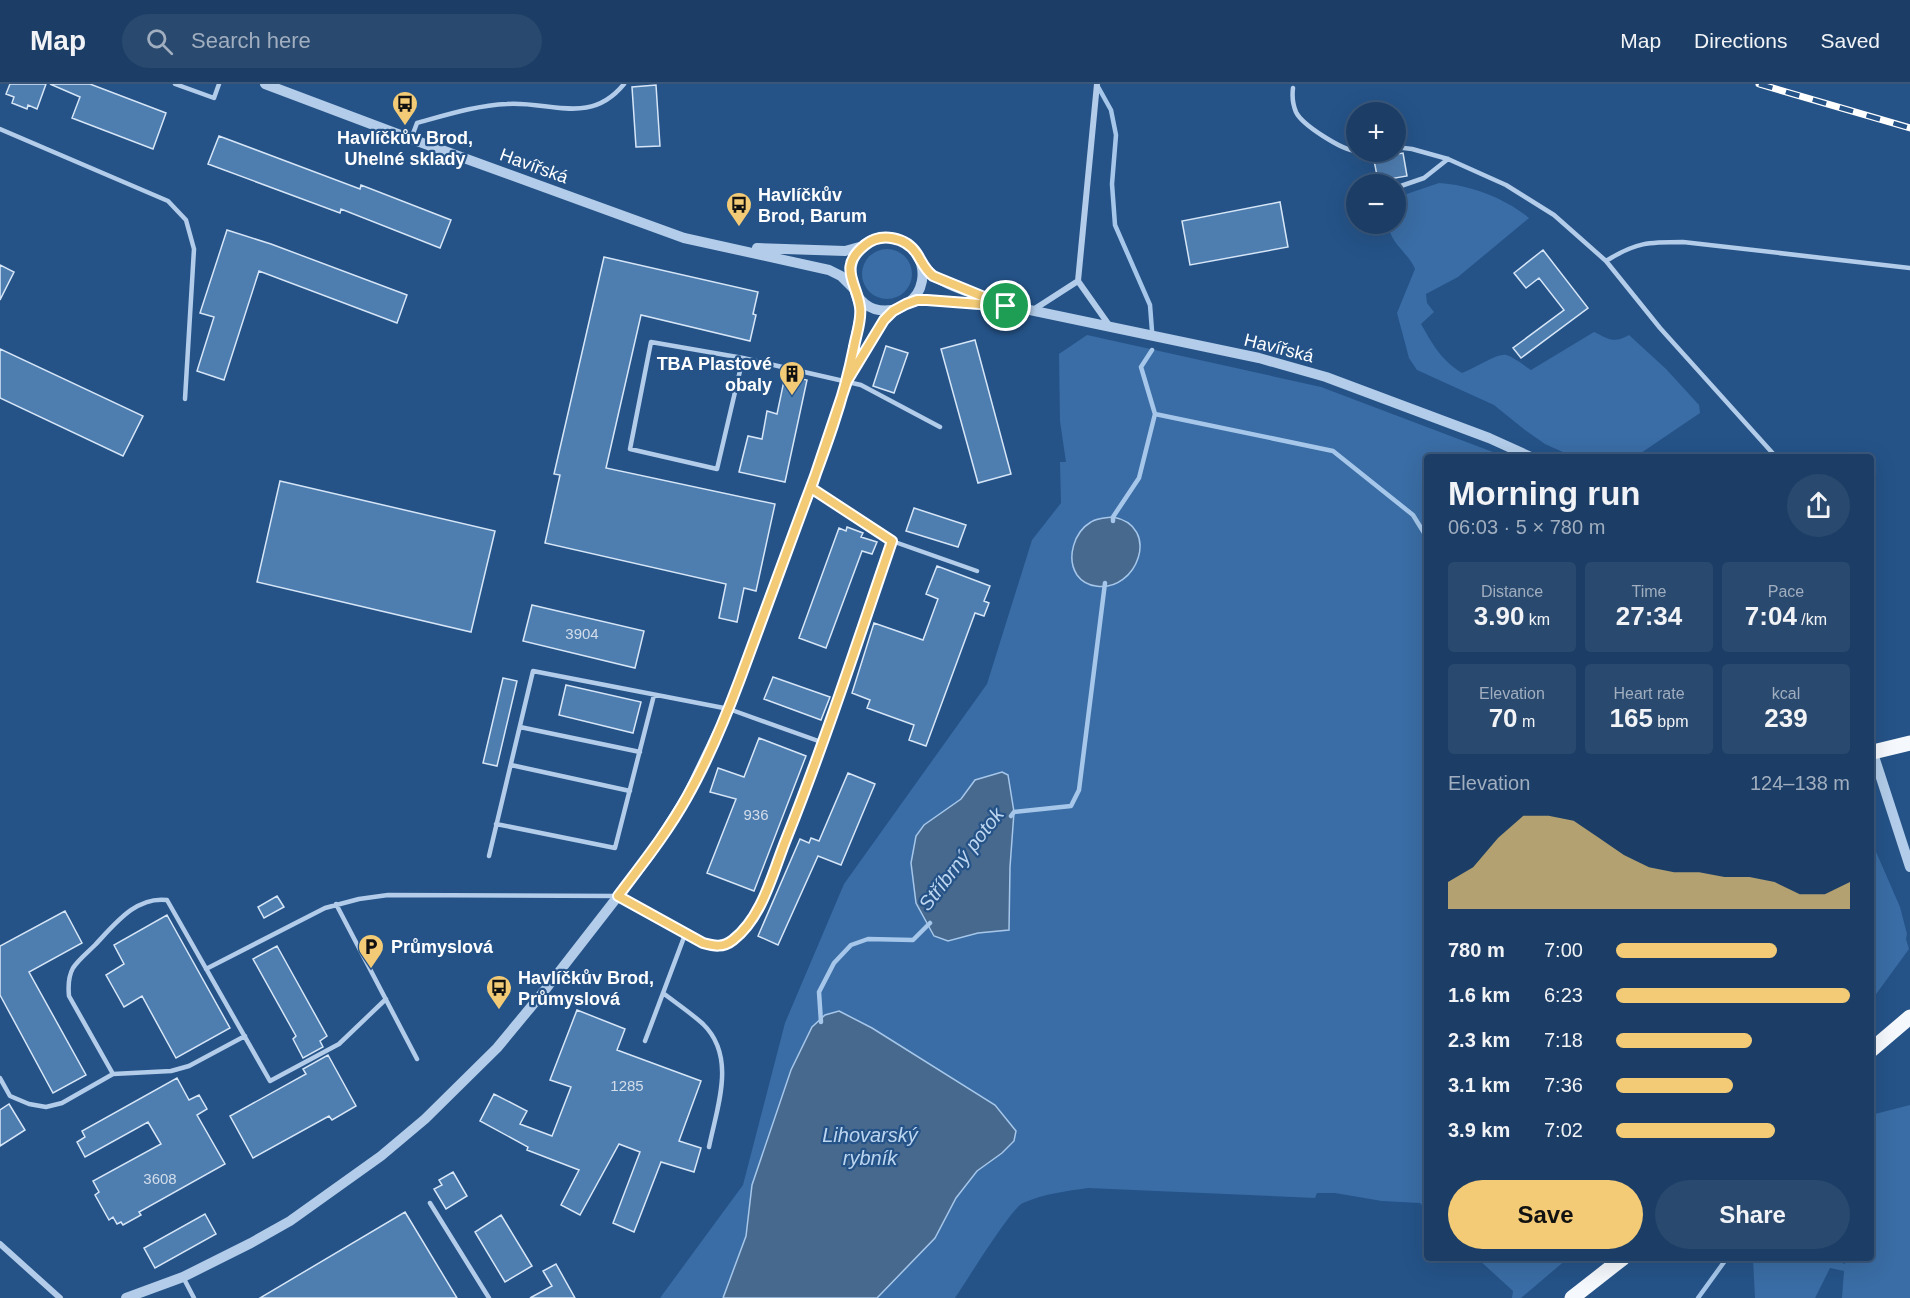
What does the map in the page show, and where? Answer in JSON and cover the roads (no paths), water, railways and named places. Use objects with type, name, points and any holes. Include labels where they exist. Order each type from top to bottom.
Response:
[{"type":"main road","points":[[1874,748],[1910,743]]},
{"type":"main road","points":[[1874,1048],[1910,1017]]},
{"type":"main road","points":[[1572,1298],[1619,1261]]},
{"type":"street","name":"Havířská","points":[[265,84],[665,231],[829,270],[847,280],[864,303],[873,308],[887,310],[917,300],[1006,306],[1259,358],[1326,377],[1489,438],[1524,454]]},
{"type":"street","points":[[1097,84],[1078,281],[1110,327]]},
{"type":"street","name":"Havířská","points":[[726,247],[845,251],[882,238],[897,239],[910,246],[928,272],[940,280],[1006,306]]},
{"type":"street","points":[[126,1298],[183,1277],[290,1221],[381,1156],[425,1119],[497,1048],[650,855],[687,796],[729,709],[811,488],[847,381],[860,315],[850,277],[851,265],[865,245]]},
{"type":"street","points":[[847,381],[884,320],[916,294],[923,274],[920,261]]},
{"type":"street","points":[[1032,311],[1078,281]]},
{"type":"street","points":[[1874,754],[1910,867]]},
{"type":"street","points":[[0,1244],[60,1298]]},
{"type":"lane","points":[[175,84],[214,98],[219,84]]},
{"type":"lane","points":[[411,139],[417,123],[506,104],[565,110],[581,108],[598,104],[624,84]]},
{"type":"lane","points":[[1293,88],[1292,97],[1297,115],[1328,141],[1346,149]]},
{"type":"lane","points":[[0,129],[168,201],[186,220],[194,249],[185,399]]},
{"type":"lane","points":[[1406,148],[1448,159],[1506,185],[1554,215],[1606,261],[1660,328],[1774,454]]},
{"type":"lane","points":[[1406,184],[1424,178],[1448,159]]},
{"type":"lane","points":[[1606,261],[1626,249],[1648,242],[1683,242],[1910,268]]},
{"type":"lane","points":[[743,358],[717,469],[630,449],[651,342],[743,358],[861,385],[939,427]]},
{"type":"lane","points":[[811,488],[892,541],[976,571]]},
{"type":"lane","points":[[206,969],[325,908],[359,899],[388,895],[618,896],[714,946],[724,945],[737,936],[757,911],[824,743],[892,541]]},
{"type":"lane","points":[[489,856],[533,671],[729,709],[824,743]]},
{"type":"lane","points":[[496,824],[615,849],[654,695]]},
{"type":"lane","points":[[520,727],[640,752]]},
{"type":"lane","points":[[511,765],[630,791]]},
{"type":"lane","points":[[113,1074],[69,996],[68,982],[73,968],[127,912],[144,902],[157,898],[168,900],[270,1081],[339,1044],[386,999]]},
{"type":"lane","points":[[336,904],[417,1059]]},
{"type":"lane","points":[[645,1041],[686,932]]},
{"type":"lane","points":[[663,993],[703,1023],[721,1053],[723,1076],[709,1147]]},
{"type":"lane","points":[[0,1078],[10,1096],[28,1104],[46,1107],[62,1103],[113,1074],[171,1071],[189,1066],[245,1036]]},
{"type":"lane","points":[[0,1091],[6,1088]]},
{"type":"lane","points":[[430,1203],[489,1298]]},
{"type":"lane","points":[[183,1277],[194,1298]]},
{"type":"water","points":[[1113,517],[1128,523],[1137,533],[1140,545],[1138,558],[1132,570],[1123,579],[1111,585],[1090,585],[1081,580],[1074,568],[1072,553],[1076,539],[1085,526],[1091,522]]},
{"type":"water","points":[[1002,772],[1008,775],[1014,812],[1009,930],[978,933],[948,941],[934,936],[916,903],[911,863],[916,836],[924,825],[961,799],[975,780]]},
{"type":"water","name":"Lihovarský rybník","points":[[839,1011],[872,1028],[995,1105],[1016,1131],[1014,1141],[977,1171],[956,1198],[935,1238],[877,1298],[723,1298],[746,1236],[752,1185],[791,1070],[812,1027],[825,1015]]},
{"type":"waterway","name":"Stříbrný potok","points":[[1097,85],[1111,110],[1116,135],[1112,184],[1115,225],[1150,305],[1152,331]]},
{"type":"waterway","name":"Stříbrný potok","points":[[1113,521],[1113,517],[1139,478],[1155,414],[1141,367],[1152,350]]},
{"type":"waterway","points":[[1155,414],[1333,451],[1413,515],[1424,533]]},
{"type":"waterway","name":"Stříbrný potok","points":[[1011,816],[1014,812],[1071,806],[1079,790],[1105,583]]},
{"type":"waterway","name":"Stříbrný potok","points":[[821,1022],[819,992],[834,963],[851,945],[868,939],[913,940],[930,923]]},
{"type":"waterway","points":[[1698,1298],[1725,1261]]},
{"type":"railway","points":[[1759,84],[1910,128]]},
{"type":"place","name":"Havlíčkův Brod, Uhelné sklady","points":[[405,127]]},
{"type":"place","name":"Havlíčkův Brod, Barum","points":[[739,228]]},
{"type":"place","name":"TBA Plastové obaly","points":[[792,397]]},
{"type":"place","name":"Průmyslová","points":[[371,970]]},
{"type":"place","name":"Havlíčkův Brod, Průmyslová","points":[[499,1011]]}]
